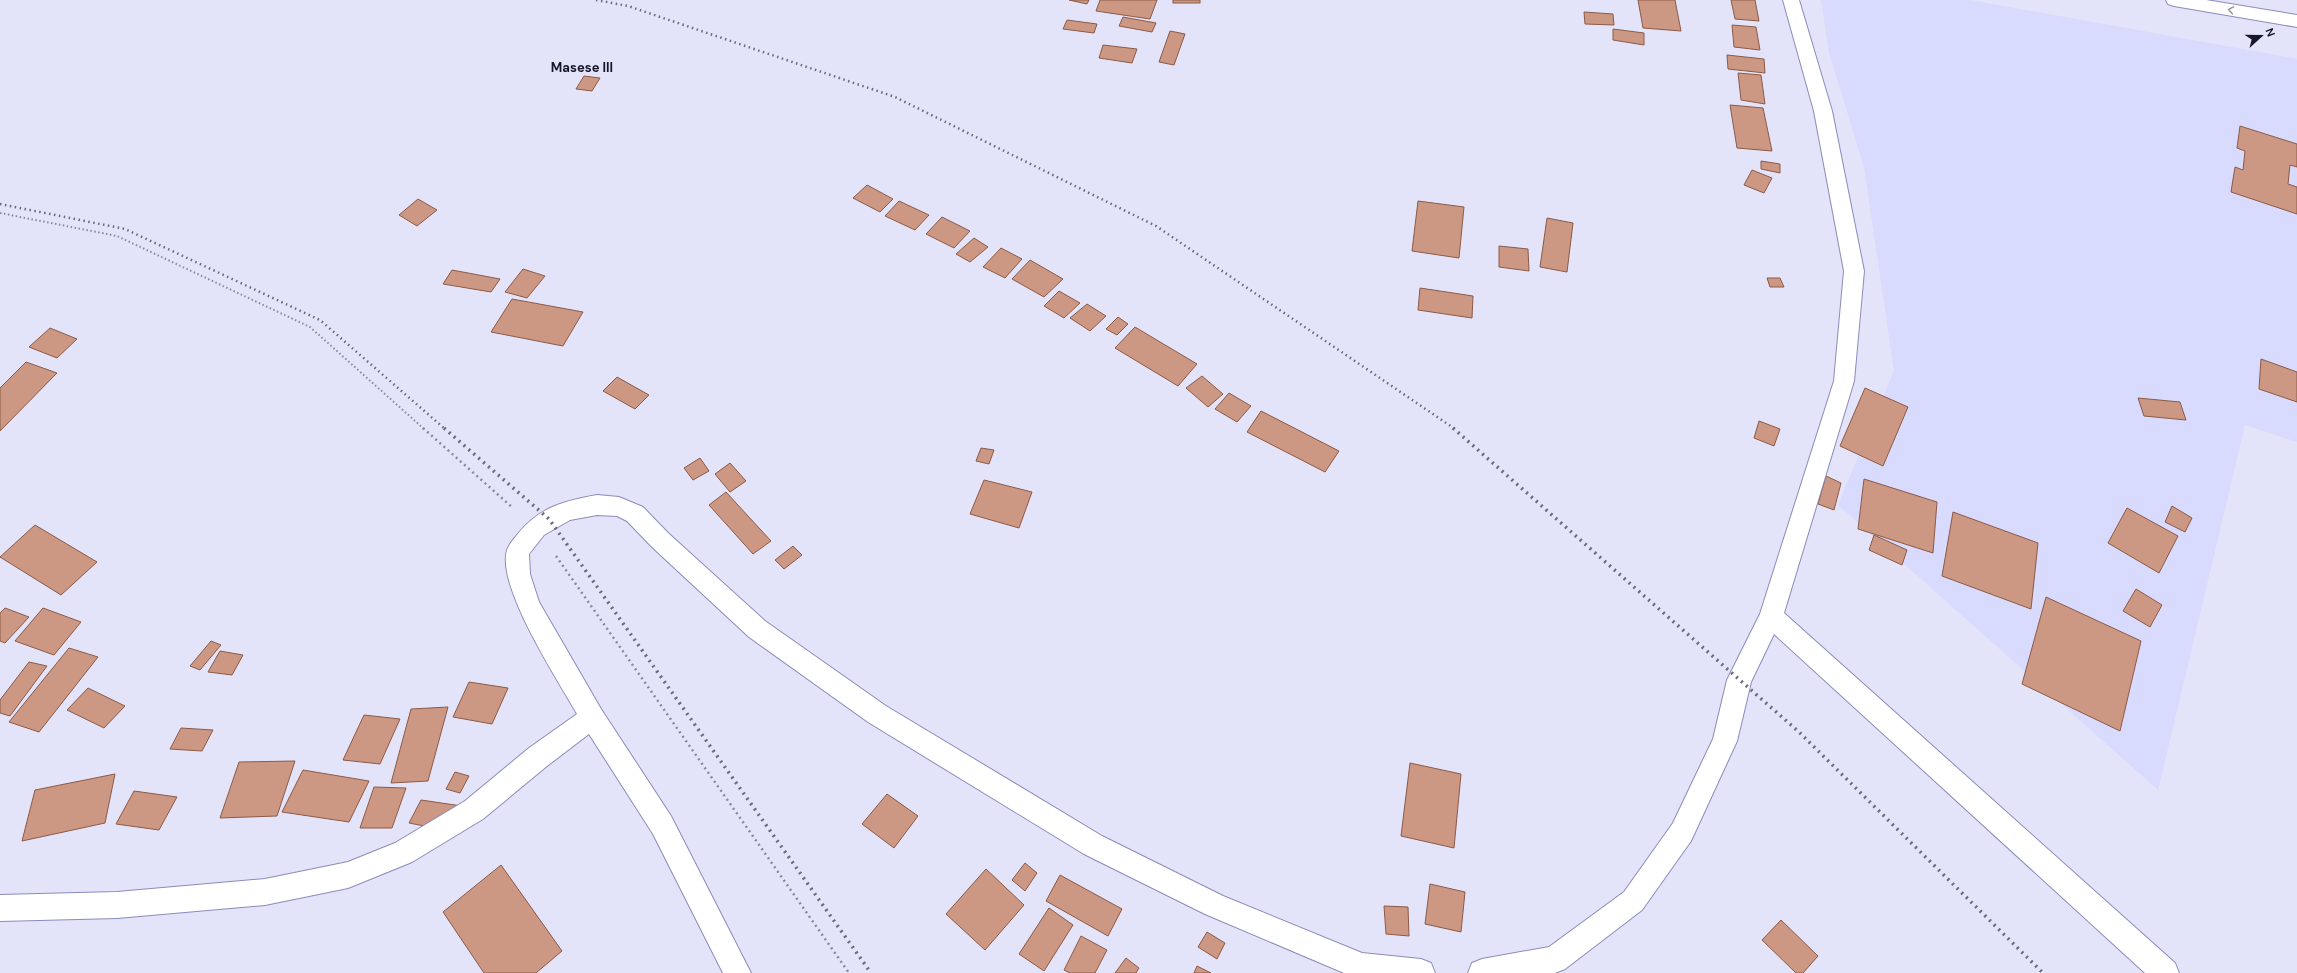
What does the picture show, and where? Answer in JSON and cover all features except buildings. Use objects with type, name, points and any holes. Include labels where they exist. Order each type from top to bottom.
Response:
[{"type":"main road","points":[[1482,973],[1556,959],[1633,901],[1682,832],[1725,741],[1739,680],[1771,616],[1844,381],[1854,271],[1823,111],[1791,0]]},
{"type":"main road","points":[[2174,0],[2297,21]]},
{"type":"main road","points":[[737,973],[662,825],[592,717],[529,605],[519,574],[518,551],[536,528],[565,511],[597,505],[619,507],[635,514],[660,540],[757,629],[877,714],[1093,845],[1214,905],[1362,967],[1421,973]]},
{"type":"main road","points":[[1771,616],[2165,973]]},
{"type":"main road","points":[[0,908],[117,905],[265,892],[348,875],[403,853],[474,810],[538,757],[592,717]]},
{"type":"path","points":[[0,213],[117,236],[310,328],[536,528],[849,973]]},
{"type":"shaded area","points":[[1821,0],[1971,0],[2297,59],[2297,442],[2245,425],[2158,790],[1838,505],[1894,371],[1864,167],[1829,53]]},
{"type":"railway","points":[[596,0],[628,6],[895,97],[1156,226],[1455,429]]},
{"type":"railway","points":[[0,204],[125,229],[320,320],[445,429]]},
{"type":"railway","points":[[444,428],[549,519],[871,973]]},
{"type":"railway","points":[[1453,428],[1799,732],[2043,973]]},
{"type":"district","name":"Masese III","points":[[582,67]]}]
